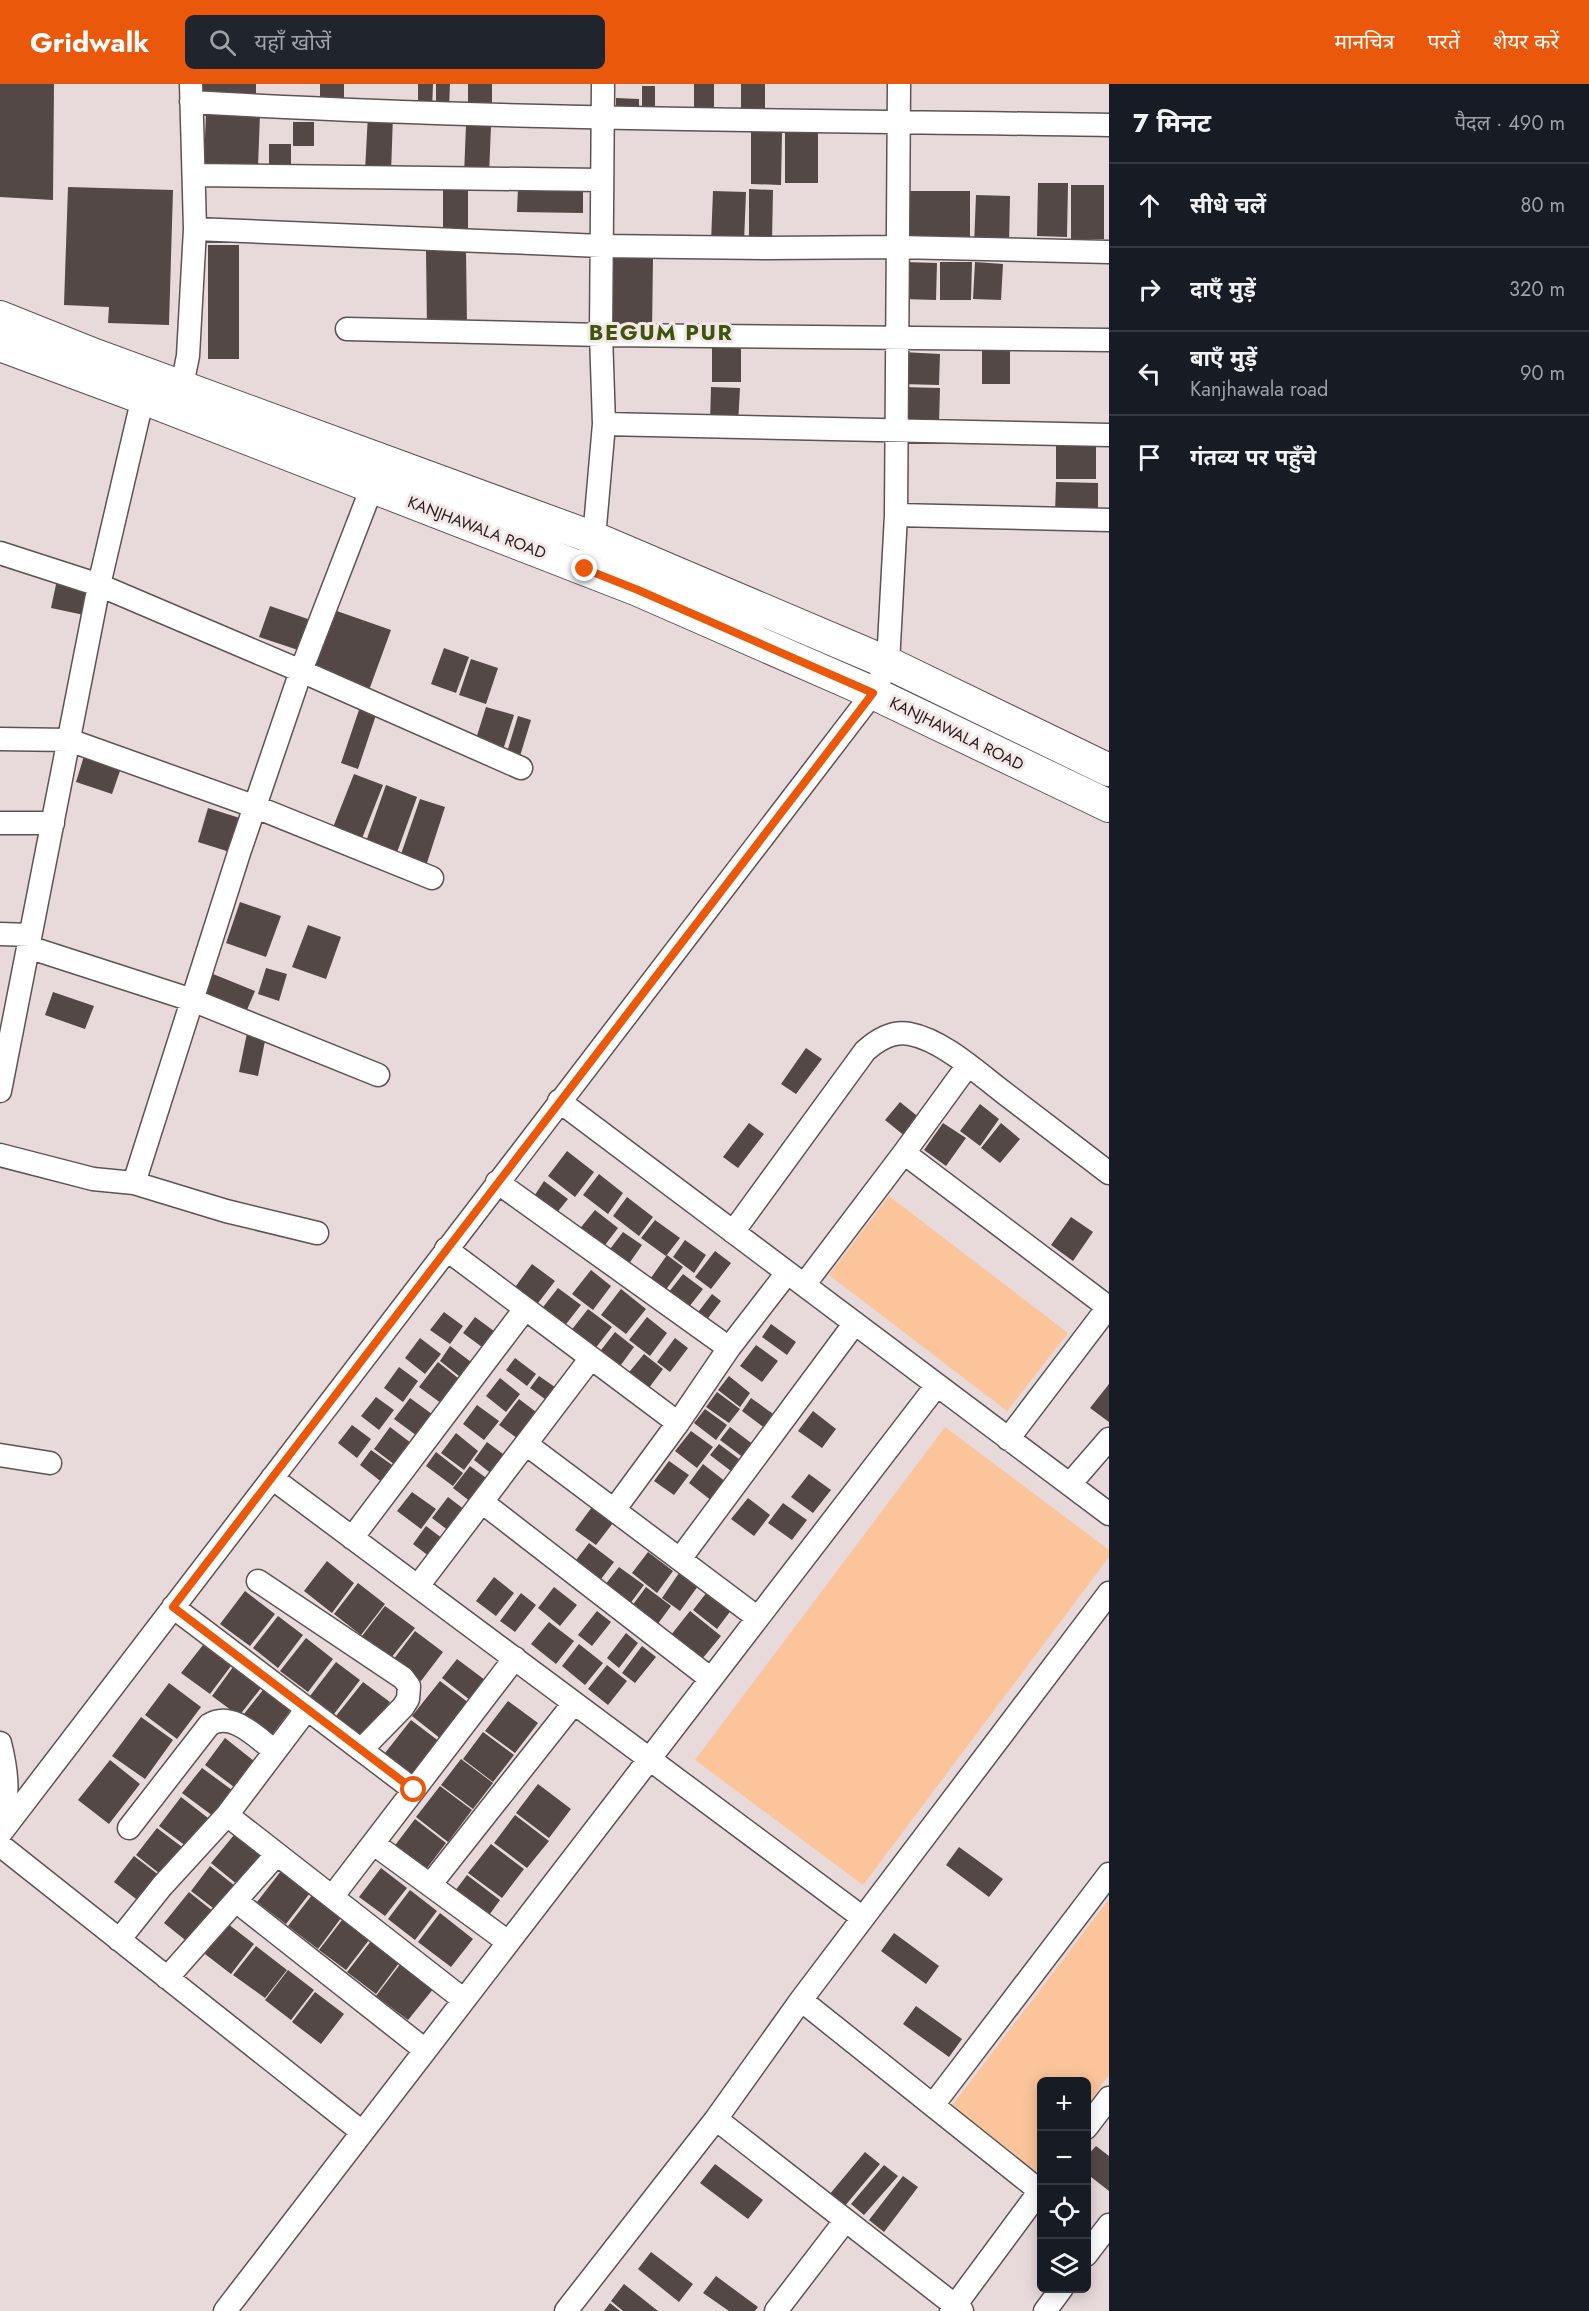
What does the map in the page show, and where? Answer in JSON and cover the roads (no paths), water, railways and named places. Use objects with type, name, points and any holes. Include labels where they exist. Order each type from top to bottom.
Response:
[{"type":"main road","name":"KANJHAWALA ROAD","points":[[0,317],[372,488],[638,590],[873,693],[1109,806]]},
{"type":"main road","name":"KANJHAWALA ROAD","points":[[0,345],[146,386],[182,385],[594,538],[888,663],[1109,770]]},
{"type":"street","points":[[585,569],[594,538],[604,424],[601,335],[603,84]]},
{"type":"street","points":[[0,1834],[873,693],[888,663],[896,515],[899,84]]},
{"type":"street","points":[[182,385],[188,356],[195,229],[191,93],[315,110],[1109,125]]},
{"type":"street","points":[[194,175],[601,180]]},
{"type":"street","points":[[195,229],[601,246],[898,247],[1109,252]]},
{"type":"street","points":[[347,329],[601,335],[1109,340]]},
{"type":"street","points":[[0,1091],[7,1022],[29,941],[99,585],[146,386]]},
{"type":"street","points":[[604,424],[1109,435]]},
{"type":"street","points":[[134,1183],[301,671],[372,488]]},
{"type":"street","points":[[896,515],[1109,520]]},
{"type":"street","points":[[0,553],[99,585],[521,768]]},
{"type":"street","points":[[0,739],[69,740],[256,807],[432,878]]},
{"type":"street","points":[[0,823],[53,823]]},
{"type":"street","points":[[0,934],[29,941],[192,1000],[378,1075]]},
{"type":"street","points":[[733,1232],[865,1051],[878,1040],[892,1034],[908,1033],[927,1038],[968,1065],[1109,1173]]},
{"type":"street","points":[[614,1510],[678,1423],[729,1348],[795,1279],[904,1153],[968,1065]]},
{"type":"street","points":[[559,1101],[1109,1514]]},
{"type":"street","points":[[904,1153],[1108,1306],[1008,1439]]},
{"type":"street","points":[[0,1155],[93,1179],[134,1183],[226,1211],[317,1233]]},
{"type":"street","points":[[497,1182],[729,1348]]},
{"type":"street","points":[[446,1250],[678,1423]]},
{"type":"street","points":[[352,1538],[525,1309]]},
{"type":"street","points":[[680,1560],[855,1323]]},
{"type":"street","points":[[418,1586],[591,1358]]},
{"type":"street","points":[[225,2311],[937,1385]]},
{"type":"street","points":[[1070,1484],[1109,1439]]},
{"type":"street","points":[[526,1444],[758,1618]]},
{"type":"street","points":[[0,1455],[50,1462]]},
{"type":"street","points":[[272,1478],[863,1918]]},
{"type":"street","points":[[482,1502],[711,1679]]},
{"type":"street","points":[[258,1581],[403,1678],[409,1686],[408,1699],[403,1707],[361,1750]]},
{"type":"street","points":[[566,2311],[716,2119],[801,2000],[1109,1593]]},
{"type":"street","points":[[173,1607],[414,1790]]},
{"type":"street","points":[[332,1897],[515,1658]]},
{"type":"street","points":[[430,1886],[574,1703]]},
{"type":"street","points":[[119,1940],[162,1886],[227,1815],[307,1709]]},
{"type":"street","points":[[129,1828],[209,1725],[214,1722],[229,1721],[242,1726],[274,1751]]},
{"type":"street","points":[[0,1743],[7,1774],[4,1812],[0,1825]]},
{"type":"street","points":[[227,1815],[464,2000]]},
{"type":"street","points":[[374,1844],[508,1942]]},
{"type":"street","points":[[0,1845],[362,2132]]},
{"type":"street","points":[[167,1978],[277,1854]]},
{"type":"street","points":[[933,2105],[1109,1874]]},
{"type":"street","points":[[236,1901],[425,2050]]},
{"type":"street","points":[[801,2000],[1037,2187]]},
{"type":"street","points":[[1091,2121],[1109,2098]]},
{"type":"street","points":[[716,2119],[956,2309],[1037,2196]]},
{"type":"street","points":[[776,2311],[845,2221]]},
{"type":"street","points":[[1091,2248],[1109,2225]]},
{"type":"street","points":[[1045,2311],[1059,2293]]},
{"type":"district","name":"BEGUM PUR","points":[[661,332]]}]
